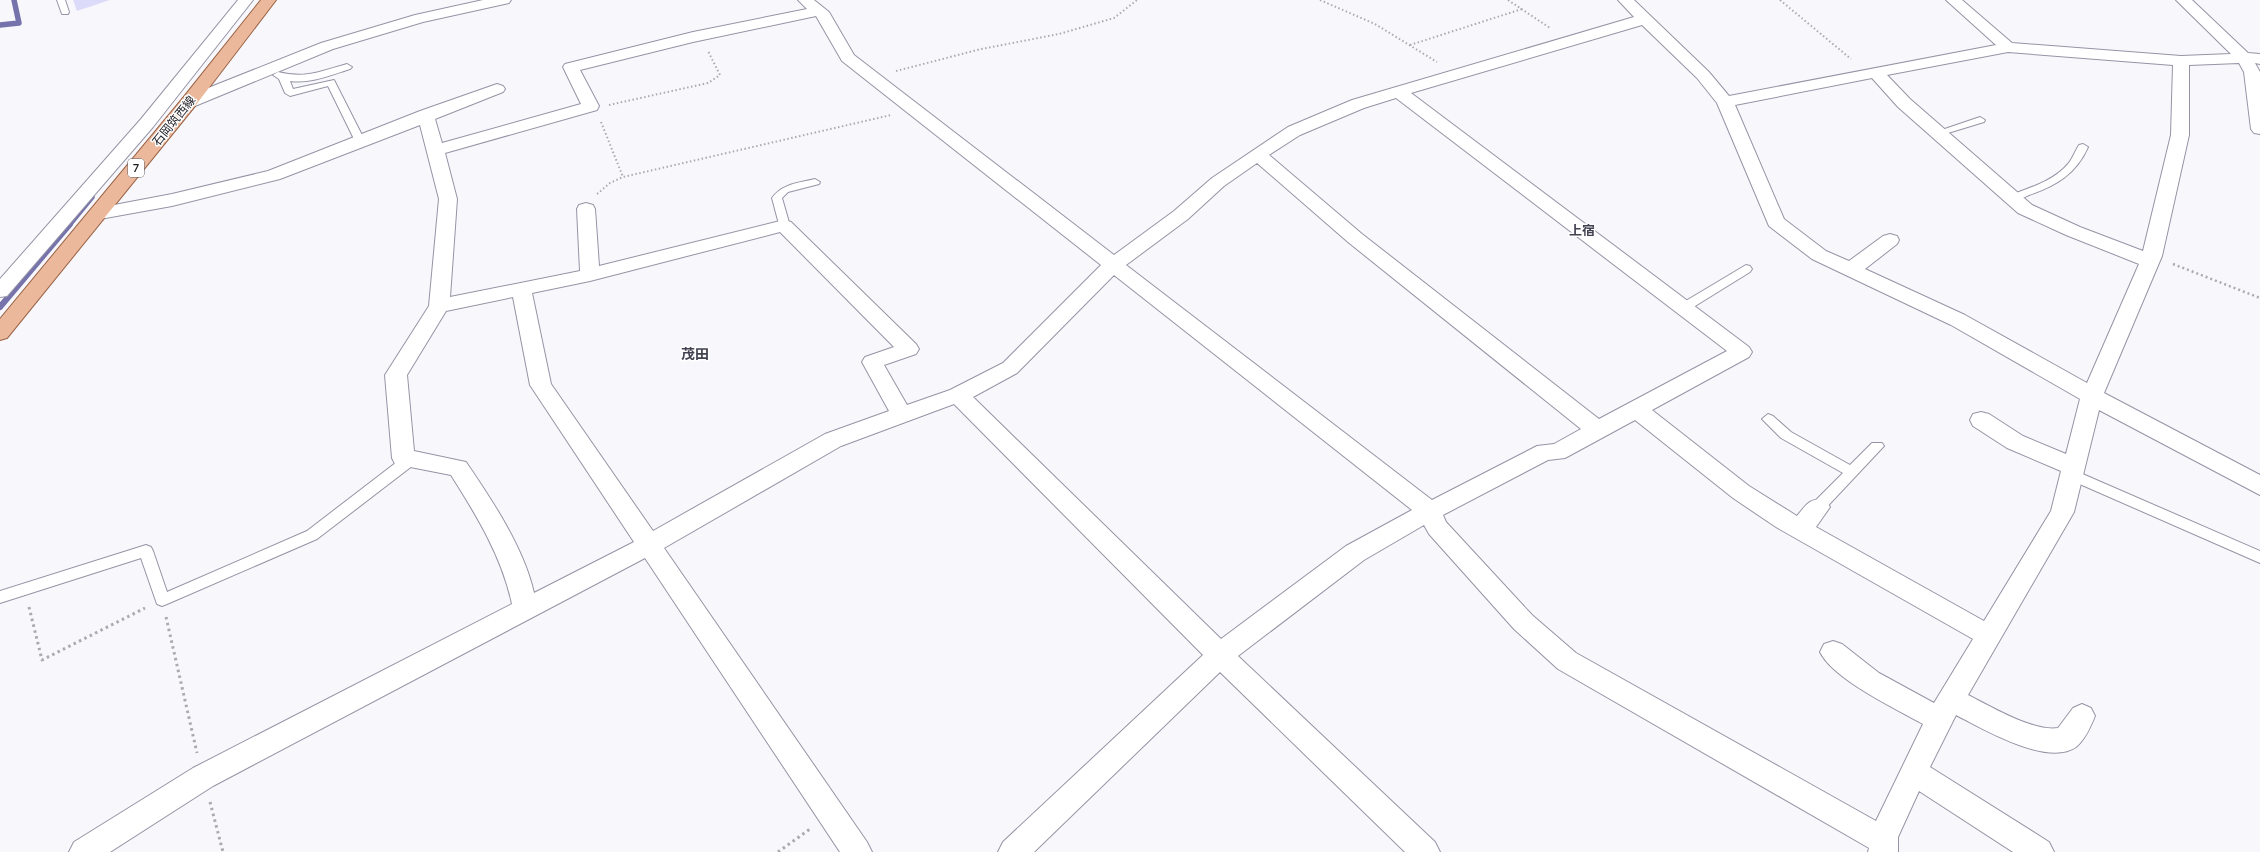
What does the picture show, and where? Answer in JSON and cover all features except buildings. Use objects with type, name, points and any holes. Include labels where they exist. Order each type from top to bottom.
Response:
[{"type":"main road","name":"石岡筑西線","points":[[0,333],[100,213],[269,0]]},
{"type":"street","points":[[0,291],[147,123],[246,0]]},
{"type":"street","points":[[189,102],[328,46],[420,18],[504,0]]},
{"type":"street","points":[[1625,0],[1703,75],[1725,102],[1776,222],[1819,254],[1958,320],[2092,396],[2260,486]]},
{"type":"street","points":[[1953,0],[2008,47]]},
{"type":"street","points":[[2183,0],[2252,58],[2252,72],[2260,130]]},
{"type":"street","points":[[437,150],[593,107],[581,90],[571,67],[700,36],[812,5],[824,15],[848,58],[1430,511],[1437,527],[1523,622],[1567,662],[1884,847]]},
{"type":"street","points":[[84,852],[203,777],[651,544],[833,440],[958,395],[1010,368],[1113,265],[1181,215],[1218,182],[1257,154],[1294,131],[1358,104],[1644,18]]},
{"type":"street","points":[[1725,102],[2008,47],[2182,61],[2252,58]]},
{"type":"street","points":[[1884,847],[1884,836],[1945,709],[1987,635],[2062,512],[2092,396],[2151,258],[2180,135],[2182,61]]},
{"type":"street","points":[[1872,73],[2025,209],[2073,231],[2151,258]]},
{"type":"street","points":[[100,213],[172,200],[274,175],[426,115],[497,89]]},
{"type":"street","points":[[1013,852],[1220,655],[1355,553],[1430,511],[1545,452],[1557,452],[1742,352],[1399,92]]},
{"type":"street","points":[[426,115],[437,150],[448,199],[439,306],[396,375],[402,458],[458,468],[490,516],[519,581],[525,609]]},
{"type":"street","points":[[147,123],[173,122]]},
{"type":"street","points":[[1257,154],[1355,238],[1598,430]]},
{"type":"street","points":[[586,209],[590,275]]},
{"type":"street","points":[[439,306],[590,275],[784,226],[909,349],[872,362],[902,415]]},
{"type":"street","points":[[1850,270],[1890,240]]},
{"type":"street","points":[[521,289],[541,385],[651,544],[857,852]]},
{"type":"street","points":[[958,395],[1220,655],[1425,852]]},
{"type":"street","points":[[1636,409],[1741,492],[1800,529],[1987,635]]},
{"type":"street","points":[[1981,420],[2016,442],[2072,470]]},
{"type":"street","points":[[1800,529],[1818,507]]},
{"type":"street","points":[[1833,652],[1870,681],[1945,709],[2005,726],[2047,741],[2060,742],[2071,734],[2082,716]]},
{"type":"street","points":[[1914,772],[2039,852]]},
{"type":"lane","points":[[61,0],[65,12]]},
{"type":"lane","points":[[270,70],[284,78],[312,77],[347,67]]},
{"type":"lane","points":[[284,78],[290,93],[331,82],[360,141]]},
{"type":"lane","points":[[1938,133],[1980,120]]},
{"type":"lane","points":[[2012,198],[2050,184],[2066,172],[2079,159],[2083,147]]},
{"type":"lane","points":[[784,226],[777,198],[784,190],[815,182]]},
{"type":"lane","points":[[1683,308],[1746,269]]},
{"type":"lane","points":[[1768,419],[1786,435],[1852,472]]},
{"type":"lane","points":[[1818,507],[1877,446]]},
{"type":"lane","points":[[0,596],[24,590],[146,551],[162,600],[312,535],[411,459]]},
{"type":"lane","points":[[2072,470],[2260,557]]},
{"type":"path","points":[[872,77],[981,49],[1059,34],[1114,18],[1137,0]]},
{"type":"path","points":[[1320,0],[1360,16],[1458,74]]},
{"type":"path","points":[[1508,0],[1569,41]]},
{"type":"path","points":[[1780,0],[1872,73]]},
{"type":"path","points":[[1410,45],[1522,9]]},
{"type":"path","points":[[623,177],[593,107],[708,83],[720,75],[700,36]]},
{"type":"path","points":[[586,209],[598,193],[610,183],[623,177],[913,109]]},
{"type":"path","points":[[2151,258],[2260,298]]},
{"type":"path","points":[[24,590],[42,660],[162,600],[203,777],[223,852]]},
{"type":"path","points":[[778,852],[832,814]]},
{"type":"shaded area","points":[[73,0],[110,0],[77,11]]},
{"type":"waterway","points":[[0,25],[19,23],[14,0]]},
{"type":"waterway","points":[[69,225],[92,197]]},
{"type":"waterway","points":[[0,307],[70,224]]},
{"type":"district","name":"上宿","points":[[1582,230]]},
{"type":"district","name":"茂田","points":[[695,354]]}]
